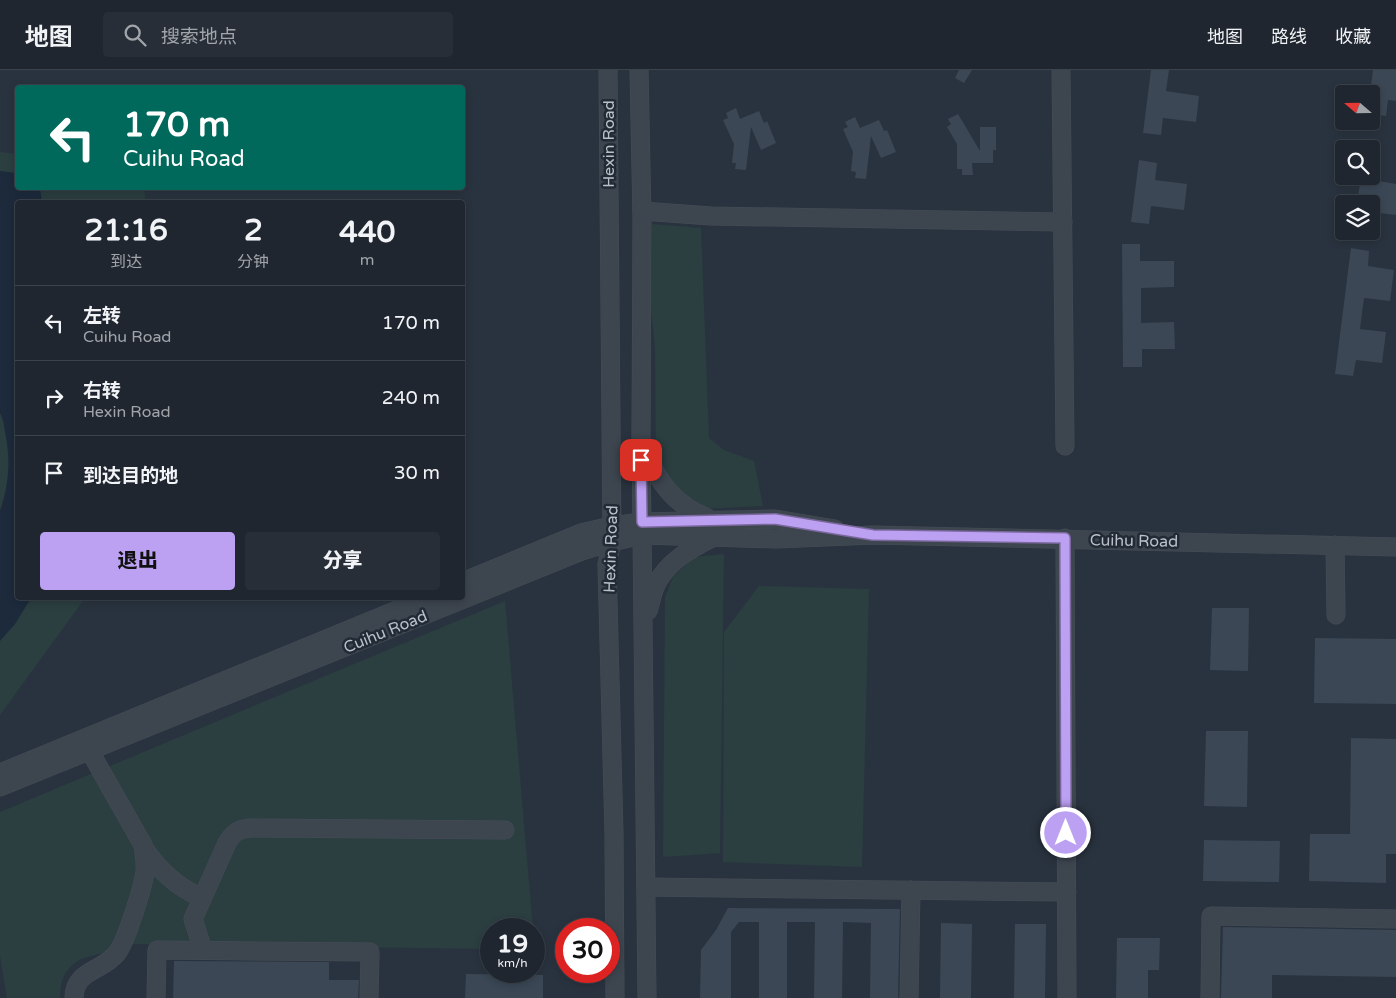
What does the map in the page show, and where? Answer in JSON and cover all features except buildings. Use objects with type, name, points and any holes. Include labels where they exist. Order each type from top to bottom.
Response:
[{"type":"street","name":"Hexin Road","points":[[608,70],[611,534],[607,564],[614,834],[615,998]]},
{"type":"street","name":"Hexin Road","points":[[639,70],[642,211],[640,440],[647,998]]},
{"type":"street","points":[[1061,70],[1065,446]]},
{"type":"street","points":[[642,211],[711,216],[1062,222]]},
{"type":"street","points":[[640,440],[653,469],[674,497],[686,508],[713,520]]},
{"type":"street","name":"Cuihu Road","points":[[465,581],[581,533],[611,534],[642,528],[713,520],[775,519],[873,535]]},
{"type":"street","name":"Cuihu Road","points":[[642,528],[714,537],[776,539],[873,535],[1396,547]]},
{"type":"street","name":"Cuihu Road","points":[[465,597],[582,551],[611,534]]},
{"type":"street","points":[[643,628],[656,584],[666,571],[683,554],[714,537]]},
{"type":"street","points":[[1065,538],[1067,998]]},
{"type":"street","points":[[1335,545],[1336,615]]},
{"type":"street","name":"Cuihu Road","points":[[0,788],[86,745],[421,600]]},
{"type":"street","name":"Cuihu Road","points":[[0,773],[86,745],[457,600]]},
{"type":"street","points":[[86,745],[151,859],[168,877],[202,898]]},
{"type":"street","points":[[203,950],[193,919],[227,843],[237,830],[245,828],[505,830]]},
{"type":"street","points":[[74,998],[77,982],[111,960],[124,943],[145,873],[143,845]]},
{"type":"street","points":[[646,887],[1067,892]]},
{"type":"street","points":[[909,998],[911,890]]},
{"type":"street","points":[[1210,998],[1211,916],[1396,919]]},
{"type":"street","points":[[156,998],[157,950],[370,952],[369,998]]},
{"type":"shaded area","points":[[0,152],[15,154],[15,190],[144,190],[146,200],[15,200],[15,600],[84,600],[0,715]]},
{"type":"shaded area","points":[[652,224],[701,228],[709,438],[724,450],[754,461],[763,506],[703,509],[684,501],[656,461],[655,348],[651,309]]},
{"type":"shaded area","points":[[724,554],[720,853],[663,857],[665,597],[673,577],[694,557]]},
{"type":"shaded area","points":[[759,586],[869,589],[862,867],[723,862],[724,632]]},
{"type":"shaded area","points":[[505,601],[532,918],[480,918],[480,949],[135,944],[81,959],[71,966],[62,980],[60,998],[7,998],[0,956],[0,812]]},
{"type":"water","points":[[0,171],[15,173],[15,190],[40,190],[42,200],[15,200],[15,600],[30,600],[15,624],[0,641],[0,511],[7,482],[8,462],[7,442],[3,419],[0,413]]},
{"type":"route","points":[[641,460],[642,522],[775,519],[873,535],[1065,538],[1066,833]]}]
